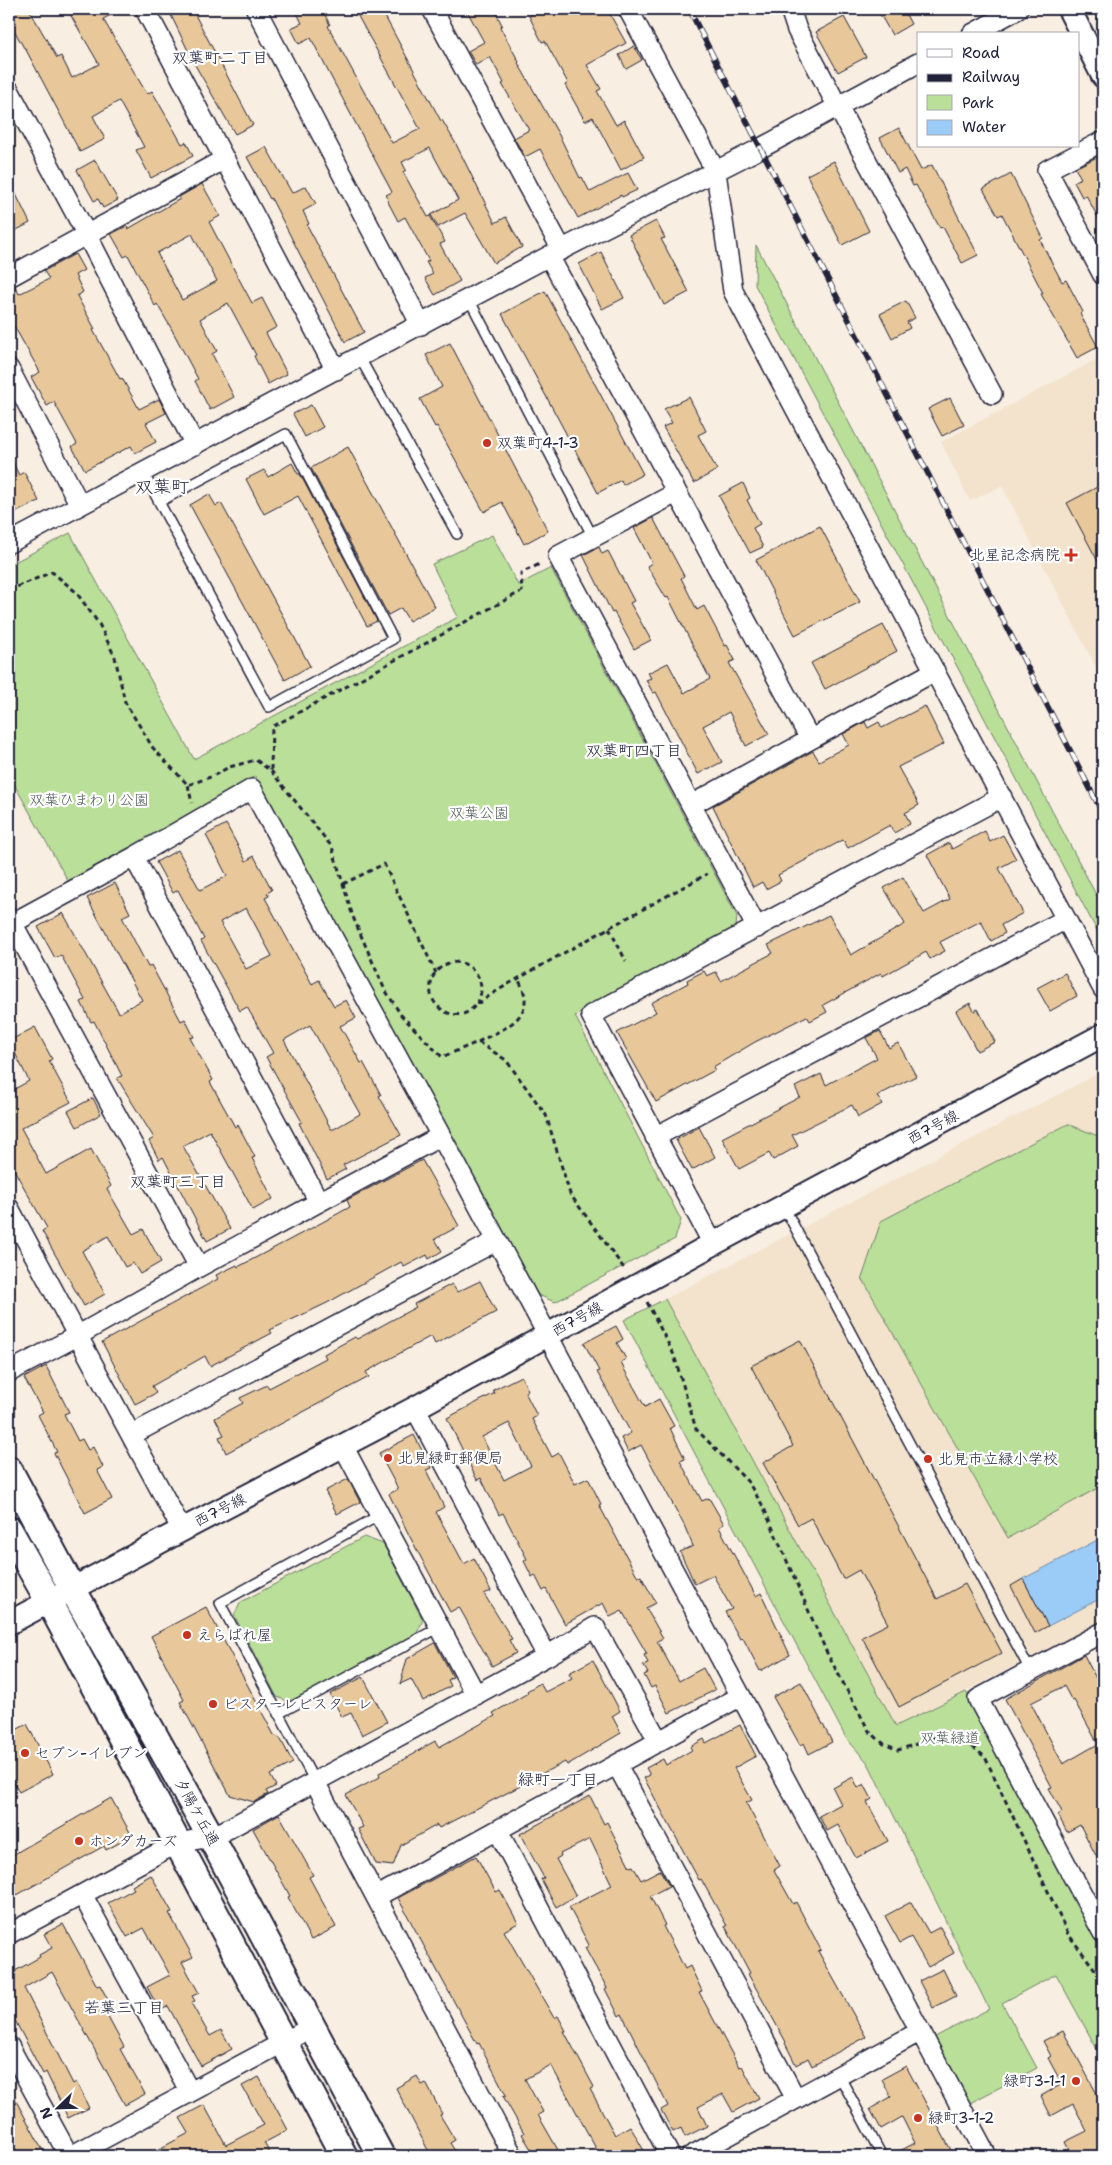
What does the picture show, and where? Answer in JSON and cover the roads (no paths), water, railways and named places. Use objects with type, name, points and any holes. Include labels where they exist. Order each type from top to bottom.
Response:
[{"type":"main road","name":"夕陽ケ丘通","points":[[9,1470],[72,1588],[211,1837],[381,2156]]},
{"type":"main road","points":[[9,1530],[49,1601],[344,2156]]},
{"type":"street","points":[[145,9],[336,370]]},
{"type":"street","points":[[432,9],[676,493],[810,739]]},
{"type":"street","points":[[628,9],[716,172],[733,291],[1103,989]]},
{"type":"street","points":[[790,9],[798,30],[838,107],[992,394]]},
{"type":"street","points":[[976,32],[1018,9]]},
{"type":"street","points":[[1069,9],[1103,76]]},
{"type":"street","points":[[261,10],[421,325]]},
{"type":"street","points":[[9,544],[556,253],[716,172],[917,64]]},
{"type":"street","points":[[9,90],[87,235],[195,445]]},
{"type":"street","points":[[1103,141],[1047,170],[1103,275]]},
{"type":"street","points":[[9,277],[225,159]]},
{"type":"street","points":[[9,369],[80,505]]},
{"type":"street","points":[[676,493],[558,556],[757,928]]},
{"type":"street","points":[[691,805],[935,671]]},
{"type":"street","points":[[199,1267],[10,922],[134,857],[252,789],[441,1136],[546,1336],[987,2156]]},
{"type":"street","points":[[713,1244],[591,1015],[1002,796]]},
{"type":"street","points":[[134,857],[319,1202]]},
{"type":"street","points":[[656,1137],[1066,919]]},
{"type":"street","name":"西7号線","points":[[9,1624],[72,1588],[415,1408],[713,1244],[1103,1035]]},
{"type":"street","points":[[9,1372],[441,1136]]},
{"type":"street","points":[[9,1208],[182,1530]]},
{"type":"street","points":[[131,1435],[496,1241]]},
{"type":"street","points":[[415,1408],[547,1656]]},
{"type":"street","points":[[343,1446],[476,1695]]},
{"type":"street","points":[[9,1934],[83,1896],[177,1843],[211,1837],[476,1695],[596,1627],[658,1742]]},
{"type":"street","points":[[1103,1632],[978,1699],[1103,1933]]},
{"type":"street","points":[[376,1897],[741,1696]]},
{"type":"street","points":[[617,1765],[796,2099]]},
{"type":"street","points":[[315,1782],[513,2156]]},
{"type":"street","points":[[498,1831],[670,2156]]},
{"type":"street","points":[[83,1896],[190,2092]]},
{"type":"street","points":[[9,2046],[70,2156],[312,2027]]},
{"type":"street","points":[[691,2156],[919,2032]]},
{"type":"lane","points":[[469,299],[593,537]]},
{"type":"lane","points":[[360,358],[457,534]]},
{"type":"lane","points":[[143,472],[159,502],[269,707],[393,639],[286,434],[159,502]]},
{"type":"lane","points":[[784,1207],[1030,1670]]},
{"type":"lane","points":[[315,1782],[220,1603],[380,1514]]},
{"type":"lane","points":[[278,1714],[440,1627]]},
{"type":"lane","points":[[839,2075],[882,2156]]},
{"type":"water","points":[[1103,1537],[1103,1597],[1048,1626],[1023,1579]]},
{"type":"railway","points":[[689,9],[1103,814]]},
{"type":"place","name":"双葉町4-1-3","points":[[487,443]]},
{"type":"place","name":"北星記念病院","points":[[1071,555]]},
{"type":"place","name":"北見緑町郵便局","points":[[388,1458]]},
{"type":"place","name":"北見市立緑小学校","points":[[928,1459]]},
{"type":"place","name":"えらばれ屋","points":[[187,1635]]},
{"type":"place","name":"ビスターレビスターレ","points":[[213,1704]]},
{"type":"place","name":"セブン-イレブン","points":[[25,1753]]},
{"type":"place","name":"ホンダカーズ","points":[[79,1841]]},
{"type":"place","name":"緑町3-1-1","points":[[1076,2081]]},
{"type":"place","name":"緑町3-1-2","points":[[918,2118]]},
{"type":"district","name":"双葉町二丁目","points":[[220,57]]},
{"type":"district","name":"双葉町","points":[[162,487]]},
{"type":"district","name":"双葉町四丁目","points":[[634,750]]},
{"type":"district","name":"双葉町三丁目","points":[[178,1181]]},
{"type":"district","name":"緑町一丁目","points":[[558,1779]]},
{"type":"district","name":"若葉三丁目","points":[[124,2007]]},
{"type":"park label","name":"双葉ひまわり公園","points":[[89,800]]},
{"type":"park label","name":"双葉公園","points":[[479,813]]},
{"type":"park label","name":"双葉緑道","points":[[950,1738]]}]
